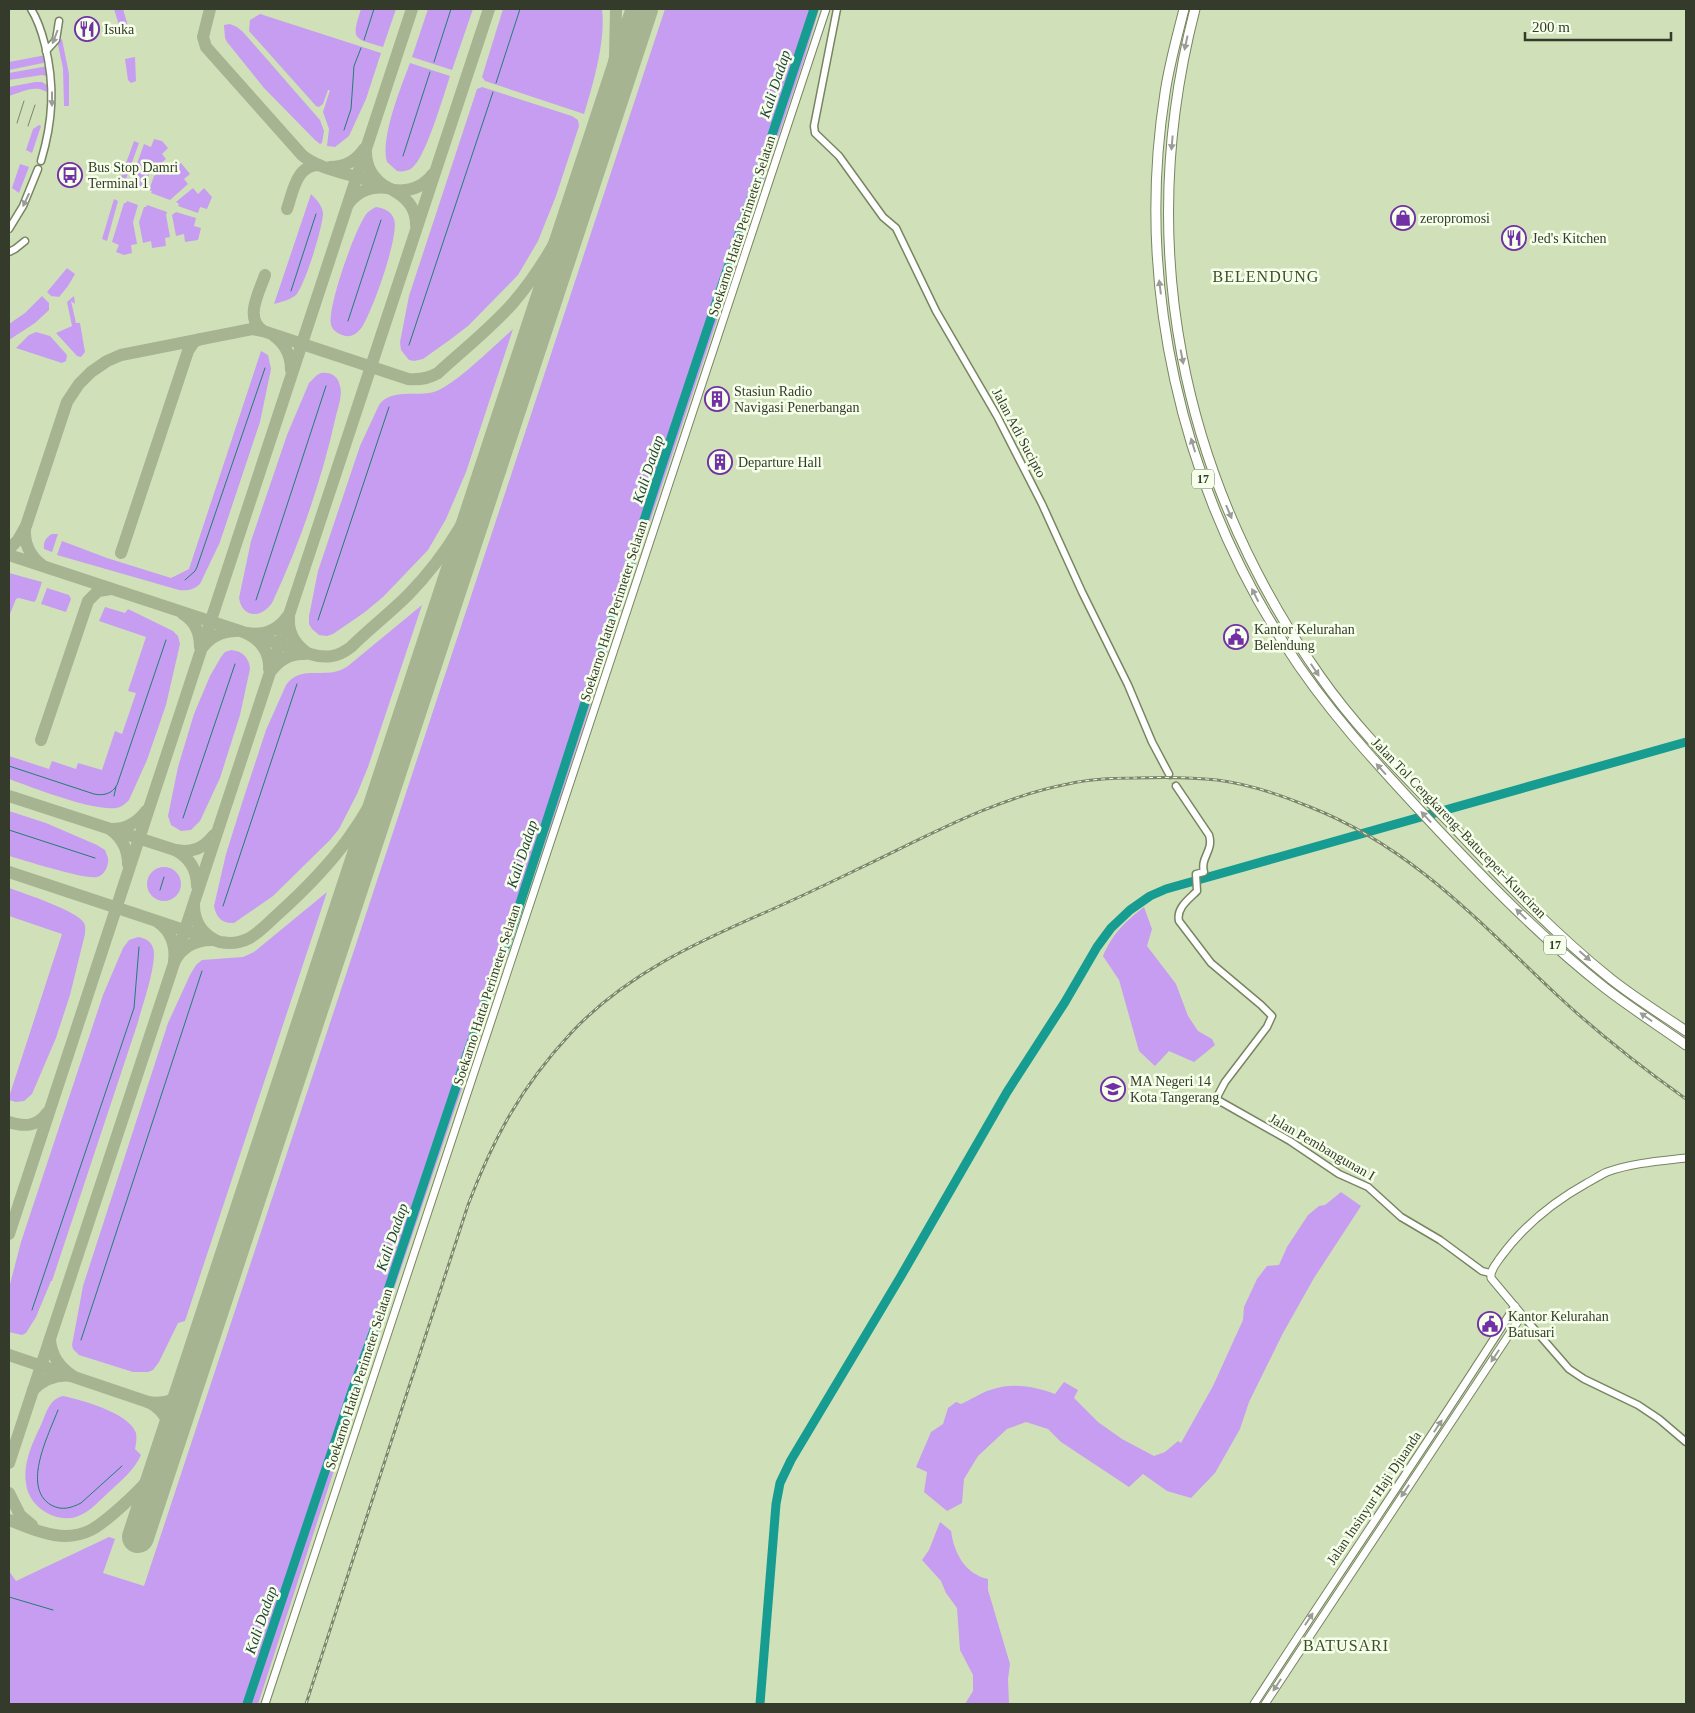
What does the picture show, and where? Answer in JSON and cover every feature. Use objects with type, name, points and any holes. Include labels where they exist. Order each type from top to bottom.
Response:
[{"type":"highway","name":"Jalan Tol Cengkareng–Batuceper–Kunciran","points":[[1184,9],[1165,94],[1159,154],[1156,220],[1159,277],[1166,334],[1176,387],[1203,479],[1231,548],[1258,601],[1311,684],[1381,770],[1489,883],[1547,938],[1605,988],[1686,1045]]},
{"type":"highway","name":"Jalan Tol Cengkareng–Batuceper–Kunciran","points":[[1194,9],[1176,95],[1171,152],[1168,222],[1171,280],[1178,336],[1188,388],[1214,477],[1246,551],[1268,595],[1322,679],[1390,761],[1498,875],[1547,923],[1612,980],[1686,1031]]},
{"type":"main road","name":"Soekarno Hatta Perimeter Selatan","points":[[265,1704],[826,9]]},
{"type":"main road","points":[[1490,1273],[1506,1249],[1522,1231],[1545,1210],[1578,1188],[1606,1173],[1644,1164],[1686,1158]]},
{"type":"main road","name":"Jalan Pembangunan I","points":[[1490,1273],[1491,1278],[1522,1315]]},
{"type":"main road","name":"Jalan Insinyur Haji Djuanda","points":[[1254,1704],[1515,1306]]},
{"type":"main road","name":"Jalan Insinyur Haji Djuanda","points":[[1265,1704],[1522,1315]]},
{"type":"main road","points":[[1283,1660],[1290,1665]]},
{"type":"street","points":[[32,9],[40,28],[51,72],[53,99],[50,128],[41,160]]},
{"type":"street","name":"Jalan Adi Sucipto","points":[[837,9],[814,126],[815,134],[844,162],[883,217],[896,228],[936,311],[997,416],[1042,504],[1082,592],[1125,678],[1152,742],[1169,774]]},
{"type":"street","points":[[46,51],[54,43],[59,21]]},
{"type":"street","points":[[9,229],[23,206],[38,169]]},
{"type":"street","points":[[9,252],[24,242]]},
{"type":"street","name":"Jalan Pembangunan I","points":[[1176,786],[1209,835],[1210,846],[1202,864],[1204,872],[1196,875],[1196,891],[1178,913],[1179,921],[1211,963],[1272,1016],[1267,1027],[1225,1082],[1216,1099],[1290,1141],[1338,1174],[1368,1187],[1394,1212],[1440,1240],[1482,1271],[1490,1273]]},
{"type":"street","name":"Jalan Pembangunan I","points":[[1522,1315],[1569,1369],[1584,1379],[1638,1405],[1659,1419],[1686,1442]]},
{"type":"shaded area","points":[[114,9],[123,9],[130,33],[122,35]]},
{"type":"shaded area","points":[[361,9],[396,9],[383,47],[366,42],[357,36],[356,27]]},
{"type":"shaded area","points":[[428,9],[473,9],[452,70],[412,57]]},
{"type":"shaded area","points":[[503,9],[602,9],[603,21],[600,48],[595,76],[584,114],[485,81],[482,77]]},
{"type":"shaded area","points":[[665,9],[819,9],[558,804],[363,1381],[258,1704],[9,1704],[9,1571],[16,1581],[109,1537],[115,1539],[103,1573],[144,1586]]},
{"type":"shaded area","points":[[260,14],[381,53],[366,99],[349,136],[335,147],[327,146],[329,129],[323,112],[330,90],[328,90],[323,104],[319,107],[316,106],[249,31],[250,20]]},
{"type":"shaded area","points":[[230,24],[243,32],[320,120],[324,131],[322,143],[320,144],[315,140],[264,88],[227,42],[224,25]]},
{"type":"shaded area","points":[[62,39],[69,74],[69,106],[64,106],[63,68],[58,45]]},
{"type":"shaded area","points":[[46,55],[48,62],[9,70],[9,62]]},
{"type":"shaded area","points":[[135,57],[136,81],[131,83],[128,80],[125,59]]},
{"type":"shaded area","points":[[410,63],[450,76],[423,152],[412,168],[407,171],[397,171],[387,162],[386,140],[392,112]]},
{"type":"shaded area","points":[[48,66],[50,77],[42,75],[9,80],[9,73]]},
{"type":"shaded area","points":[[42,82],[50,87],[51,95],[41,89],[31,89],[9,96],[9,87]]},
{"type":"shaded area","points":[[482,87],[572,116],[578,120],[579,126],[556,196],[538,241],[518,275],[468,326],[423,359],[409,360],[401,350],[400,342],[409,296],[477,89]]},
{"type":"shaded area","points":[[39,125],[41,126],[32,153],[26,150],[33,129]]},
{"type":"shaded area","points":[[154,139],[162,141],[168,148],[162,154],[166,159],[150,172],[144,188],[133,184],[134,181],[131,181],[144,144],[151,147]]},
{"type":"shaded area","points":[[134,141],[139,143],[126,179],[121,177]]},
{"type":"shaded area","points":[[170,163],[175,169],[181,163],[190,174],[184,179],[188,184],[170,200],[151,193],[152,191],[149,190],[154,176]]},
{"type":"shaded area","points":[[20,164],[29,167],[19,193],[12,188]]},
{"type":"shaded area","points":[[193,188],[198,194],[204,188],[212,197],[207,209],[200,207],[198,213],[178,206],[179,204],[176,202]]},
{"type":"shaded area","points":[[311,194],[317,200],[323,213],[313,255],[296,295],[288,300],[274,304]]},
{"type":"shaded area","points":[[114,199],[118,201],[107,241],[102,239]]},
{"type":"shaded area","points":[[127,201],[138,205],[133,222],[137,244],[131,245],[132,253],[124,255],[116,252],[119,245],[112,242],[124,203]]},
{"type":"shaded area","points":[[147,205],[167,212],[170,237],[165,238],[166,246],[152,248],[151,241],[143,243],[139,222],[144,207]]},
{"type":"shaded area","points":[[376,207],[387,210],[394,219],[393,241],[378,290],[362,327],[354,335],[344,336],[336,332],[331,325],[333,303],[354,237],[366,215]]},
{"type":"shaded area","points":[[176,212],[196,218],[194,226],[201,228],[198,240],[185,242],[184,234],[176,236],[172,215]]},
{"type":"shaded area","points":[[67,268],[75,274],[59,297],[51,296],[47,292]]},
{"type":"shaded area","points":[[42,296],[49,303],[49,310],[35,323],[9,340],[9,324],[25,313]]},
{"type":"shaded area","points":[[74,296],[75,304],[71,301],[76,323],[80,323],[85,352],[81,357],[77,356],[56,333],[72,326],[67,302]]},
{"type":"shaded area","points":[[513,329],[466,472],[446,519],[428,550],[383,597],[365,612],[333,634],[327,636],[319,635],[309,624],[318,571],[360,446],[379,405],[390,396],[434,392],[443,388],[475,364]]},
{"type":"shaded area","points":[[36,332],[50,336],[67,355],[66,361],[62,363],[16,348],[29,335]]},
{"type":"shaded area","points":[[261,351],[268,355],[271,369],[260,422],[220,542],[200,584],[190,590],[179,590],[57,555],[62,541],[107,558],[171,578],[189,569]]},
{"type":"shaded area","points":[[321,373],[328,373],[336,377],[341,390],[323,467],[300,536],[272,603],[263,612],[258,614],[248,613],[241,605],[239,598],[251,541],[287,435],[309,383]]},
{"type":"shaded area","points":[[52,534],[58,534],[52,552],[44,549],[44,544],[45,540]]},
{"type":"shaded area","points":[[9,573],[42,582],[34,602],[16,599],[10,614],[9,614]]},
{"type":"shaded area","points":[[47,588],[69,595],[71,599],[66,612],[41,604]]},
{"type":"shaded area","points":[[422,605],[368,767],[339,829],[273,896],[234,923],[223,921],[216,913],[214,906],[226,854],[266,730],[286,685],[296,676],[302,674],[327,673],[345,668]]},
{"type":"shaded area","points":[[105,607],[125,613],[128,609],[173,631],[178,636],[180,644],[166,705],[147,760],[129,800],[116,808],[78,803],[9,779],[9,756],[49,769],[52,761],[76,769],[78,763],[102,770],[115,731],[122,734],[136,693],[128,691],[146,637],[99,621]]},
{"type":"shaded area","points":[[231,650],[245,656],[250,669],[240,715],[220,778],[200,821],[191,830],[181,831],[171,825],[168,816],[178,767],[194,714],[210,676],[225,652]]},
{"type":"shaded area","points":[[9,811],[46,823],[97,845],[105,850],[108,858],[106,869],[97,877],[80,876],[9,856]]},
{"type":"shaded area","points":[[164,867],[176,872],[181,884],[176,896],[164,901],[152,896],[147,884],[152,872]]},
{"type":"shaded area","points":[[9,888],[72,913],[80,918],[85,926],[85,934],[70,995],[56,1038],[32,1094],[24,1101],[16,1102],[9,1100],[9,1097],[62,934],[9,916]]},
{"type":"shaded area","points":[[327,892],[185,1321],[178,1323],[159,1362],[153,1370],[148,1372],[133,1372],[79,1355],[72,1345],[83,1286],[168,1023],[190,975],[196,965],[202,960],[243,957],[254,952]]},
{"type":"shaded area","points":[[1144,907],[1152,929],[1147,946],[1176,984],[1188,1016],[1198,1031],[1212,1039],[1215,1045],[1194,1062],[1169,1051],[1155,1066],[1139,1051],[1119,980],[1103,956],[1120,929]]},
{"type":"shaded area","points":[[138,937],[149,942],[154,954],[152,973],[138,1022],[52,1281],[36,1317],[26,1333],[22,1335],[9,1332],[9,1288],[21,1242],[103,995],[123,948],[129,940]]},
{"type":"shaded area","points":[[1341,1192],[1361,1206],[1314,1278],[1283,1333],[1249,1402],[1240,1429],[1215,1473],[1191,1498],[1167,1491],[1143,1474],[1129,1487],[1061,1442],[1048,1429],[1026,1422],[1007,1429],[978,1456],[964,1479],[962,1503],[947,1511],[924,1492],[927,1472],[916,1467],[931,1432],[943,1424],[948,1408],[956,1402],[961,1404],[983,1393],[1006,1386],[1023,1386],[1055,1394],[1064,1382],[1078,1390],[1074,1398],[1098,1422],[1122,1439],[1154,1456],[1165,1452],[1178,1441],[1181,1443],[1213,1386],[1243,1320],[1244,1307],[1257,1279],[1267,1266],[1279,1265],[1287,1247],[1308,1215],[1319,1206],[1325,1205]]},
{"type":"shaded area","points":[[63,1396],[104,1408],[124,1419],[132,1426],[136,1433],[135,1449],[141,1455],[127,1475],[94,1506],[81,1515],[68,1518],[51,1515],[37,1505],[28,1491],[25,1475],[29,1452],[46,1412],[54,1400]]},
{"type":"shaded area","points":[[940,1522],[951,1531],[958,1555],[967,1567],[988,1579],[988,1590],[1010,1664],[1008,1679],[1009,1704],[965,1704],[973,1691],[973,1675],[960,1650],[957,1608],[946,1593],[941,1581],[922,1560],[929,1550]]},
{"type":"waterway","points":[[364,40],[374,9]]},
{"type":"waterway","points":[[434,62],[451,9]]},
{"type":"waterway","points":[[496,83],[520,9]]},
{"type":"waterway","name":"Kali Dadap","points":[[247,1704],[467,1054],[514,922],[658,477],[814,9]]},
{"type":"waterway","points":[[344,130],[351,109],[354,66],[361,48]]},
{"type":"waterway","points":[[403,156],[430,72]]},
{"type":"waterway","points":[[409,345],[493,92]]},
{"type":"waterway","points":[[291,291],[316,214]]},
{"type":"waterway","points":[[348,321],[381,220]]},
{"type":"waterway","points":[[185,580],[197,567],[265,368]]},
{"type":"waterway","points":[[256,600],[326,386]]},
{"type":"waterway","points":[[318,620],[389,407]]},
{"type":"waterway","points":[[9,766],[94,794],[101,795],[113,790],[117,785],[166,640]]},
{"type":"waterway","points":[[183,818],[235,664]]},
{"type":"waterway","points":[[223,906],[297,684]]},
{"type":"waterway","points":[[760,1704],[776,1504],[780,1483],[791,1460],[901,1276],[1007,1092],[1065,1002],[1097,947],[1111,928],[1130,910],[1150,896],[1166,889],[1686,742]]},
{"type":"waterway","points":[[114,796],[116,787]]},
{"type":"waterway","points":[[9,830],[95,858]]},
{"type":"waterway","points":[[160,890],[164,877]]},
{"type":"waterway","points":[[32,1310],[134,1008],[139,947]]},
{"type":"waterway","points":[[81,1340],[202,971]]},
{"type":"waterway","points":[[58,1410],[44,1446],[38,1473],[38,1486],[42,1497],[51,1505],[66,1508],[81,1503],[122,1466]]},
{"type":"waterway","points":[[9,1597],[53,1610]]},
{"type":"taxiway","points":[[210,9],[203,37],[206,47],[302,155],[332,170],[388,188],[403,197],[413,209],[416,225]]},
{"type":"taxiway","points":[[9,1234],[412,9]]},
{"type":"taxiway","points":[[9,1463],[489,9]]},
{"type":"taxiway","points":[[604,124],[615,57],[616,9]]},
{"type":"taxiway","points":[[330,167],[340,166],[349,162],[364,149]]},
{"type":"taxiway","points":[[349,203],[366,190],[388,188],[369,169],[366,152]]},
{"type":"taxiway","points":[[287,209],[300,174],[311,166],[319,165]]},
{"type":"taxiway","points":[[9,549],[18,540],[26,526],[67,402],[79,384],[91,372],[107,361],[121,355],[252,329],[408,379],[431,377],[438,373],[486,330],[526,287],[557,238],[590,168]]},
{"type":"taxiway","points":[[394,190],[416,188],[433,174]]},
{"type":"taxiway","points":[[263,331],[257,326],[254,312],[265,275]]},
{"type":"taxiway","points":[[274,336],[287,351],[291,370]]},
{"type":"taxiway","points":[[121,553],[188,351],[194,342],[200,339]]},
{"type":"taxiway","points":[[9,555],[310,654],[332,656],[351,647],[408,595],[436,563],[469,512],[495,455]]},
{"type":"taxiway","points":[[25,528],[29,549],[34,558],[42,565]]},
{"type":"taxiway","points":[[41,740],[88,601],[98,591],[111,589]]},
{"type":"taxiway","points":[[183,614],[191,620],[196,628],[200,647]]},
{"type":"taxiway","points":[[269,669],[268,658],[264,648],[256,639],[246,633],[264,633],[279,626],[287,617]]},
{"type":"taxiway","points":[[289,618],[293,637],[306,652]]},
{"type":"taxiway","points":[[202,648],[217,635],[236,631]]},
{"type":"taxiway","points":[[271,671],[286,658],[305,654]]},
{"type":"taxiway","points":[[9,872],[220,942],[230,943],[246,940],[259,932],[299,895],[348,839],[374,798],[398,749]]},
{"type":"taxiway","points":[[9,796],[175,850],[187,851],[197,849],[206,844],[214,835]]},
{"type":"taxiway","points":[[112,829],[122,828],[131,824],[146,811]]},
{"type":"taxiway","points":[[111,830],[124,845],[128,864]]},
{"type":"taxiway","points":[[175,850],[192,865],[196,875],[197,886]]},
{"type":"taxiway","points":[[158,922],[170,935],[174,950],[174,962],[182,951],[191,944],[215,940],[206,934],[200,926],[195,916],[194,905]]},
{"type":"taxiway","points":[[9,1122],[30,1125],[39,1121],[47,1113]]},
{"type":"taxiway","points":[[33,1390],[51,1378],[73,1376],[57,1360],[52,1350],[50,1339]]},
{"type":"taxiway","points":[[9,1355],[148,1402],[164,1415],[172,1433]]},
{"type":"taxiway","points":[[148,1402],[170,1401],[187,1388]]},
{"type":"taxiway","points":[[9,1520],[58,1536],[85,1533],[114,1513],[132,1497],[151,1476],[168,1445]]},
{"type":"taxiway","points":[[9,1493],[20,1515],[32,1525]]},
{"type":"runway","points":[[138,1537],[642,9]]},
{"type":"tunnel","points":[[1169,774],[1176,786]]},
{"type":"tram line","points":[[17,123],[24,101]]},
{"type":"tram line","points":[[28,126],[35,105]]},
{"type":"railway","points":[[306,1704],[468,1205],[499,1135],[537,1073],[571,1033],[592,1012],[614,994],[662,962],[713,936],[986,809],[1040,790],[1076,782],[1110,779],[1176,778],[1217,780],[1253,787],[1310,807],[1347,824],[1381,843],[1413,865],[1472,915],[1589,1024],[1686,1099]]},
{"type":"place","name":"Isuka","points":[[87,29]]},
{"type":"place","name":"Bus Stop Damri Terminal 1","points":[[70,175]]},
{"type":"place","name":"zeropromosi","points":[[1403,218]]},
{"type":"place","name":"Jed's Kitchen","points":[[1514,238]]},
{"type":"place","name":"Stasiun Radio Navigasi Penerbangan","points":[[717,399]]},
{"type":"place","name":"Departure Hall","points":[[720,462]]},
{"type":"place","name":"Kantor Kelurahan Belendung","points":[[1236,637]]},
{"type":"place","name":"MA Negeri 14 Kota Tangerang","points":[[1113,1089]]},
{"type":"place","name":"Kantor Kelurahan Batusari","points":[[1490,1324]]},
{"type":"district","name":"BELENDUNG","points":[[1266,276]]},
{"type":"district","name":"BATUSARI","points":[[1346,1645]]}]
